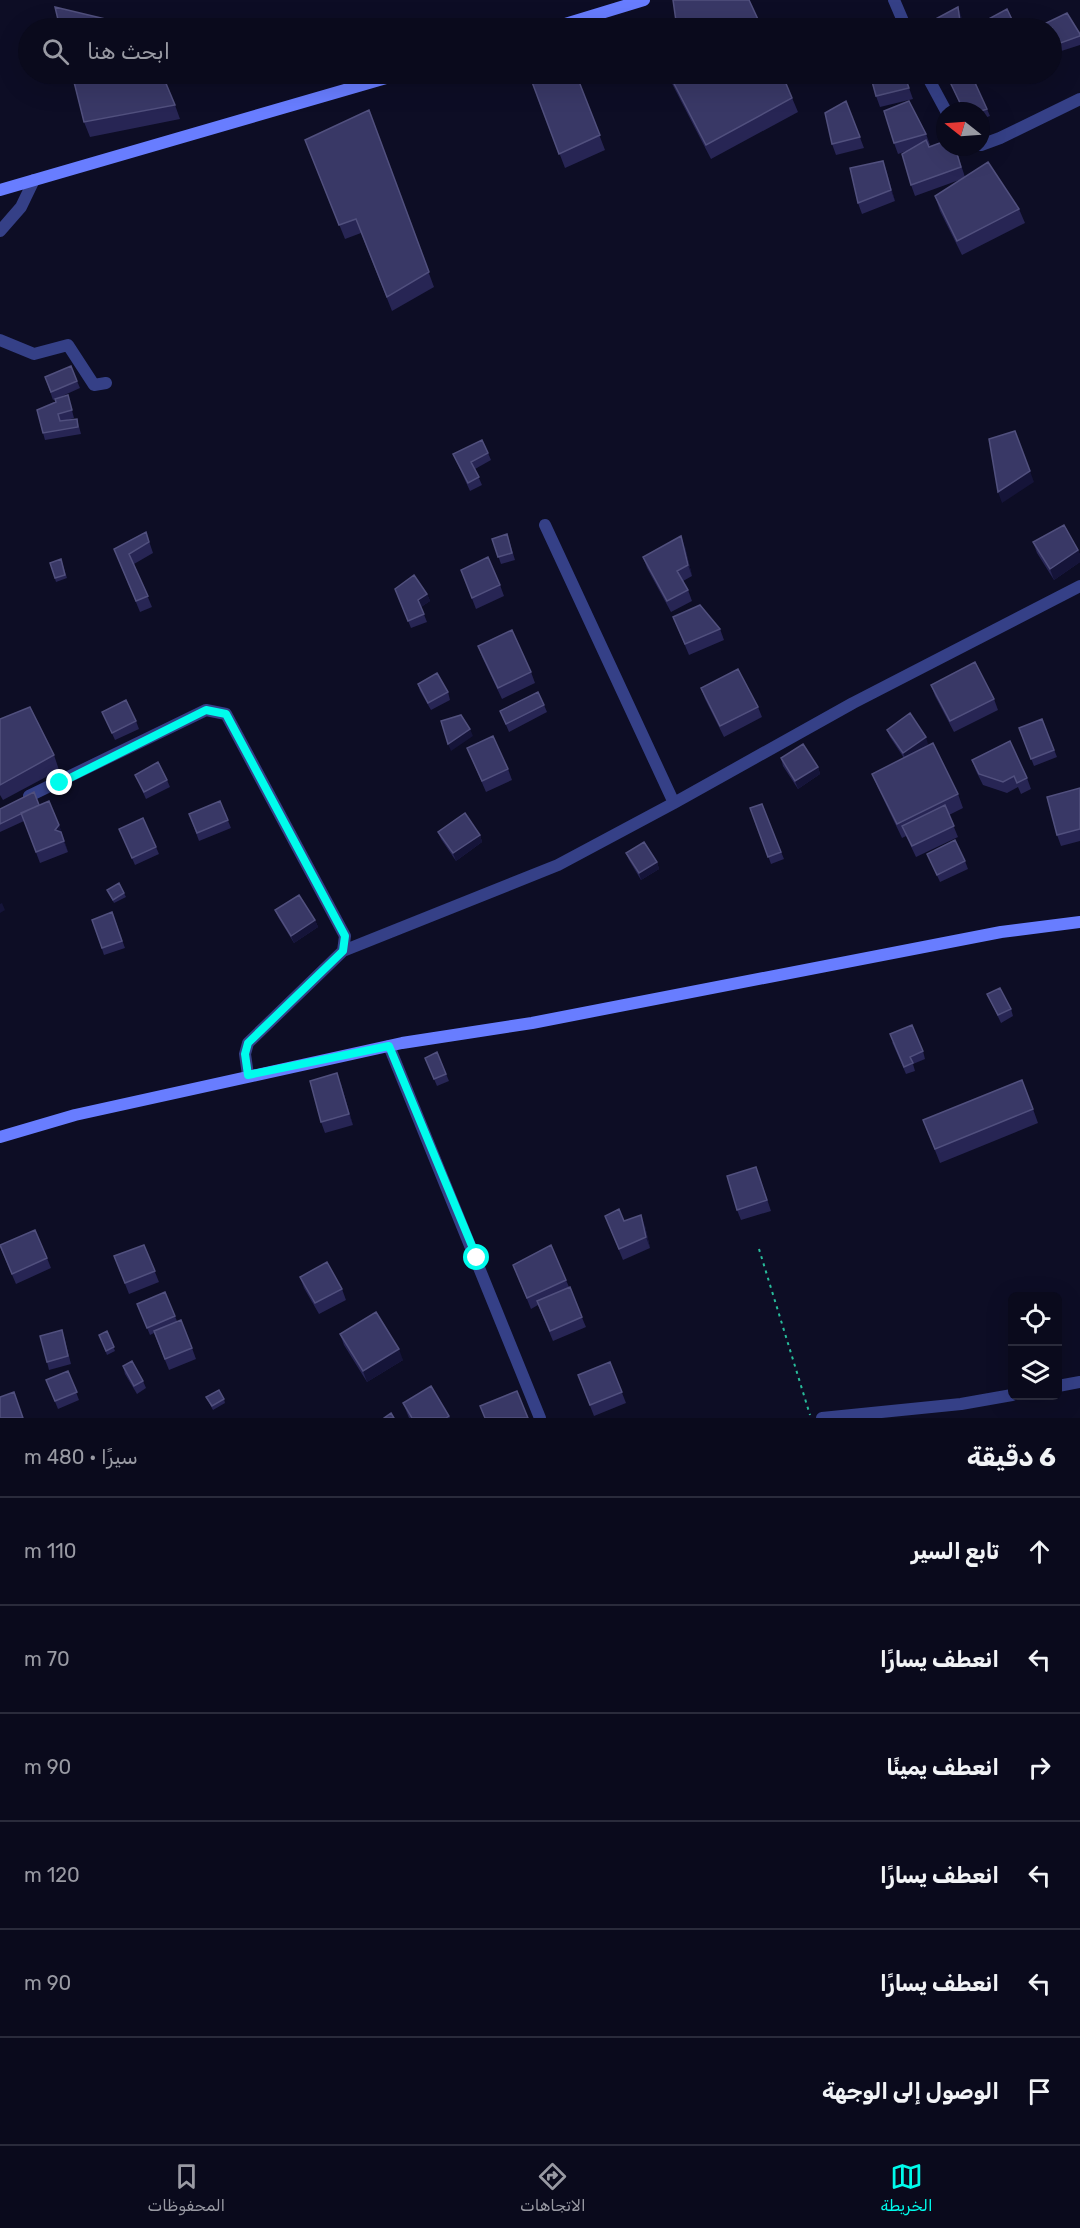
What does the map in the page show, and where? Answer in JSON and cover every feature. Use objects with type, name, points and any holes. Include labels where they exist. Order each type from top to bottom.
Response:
[{"type":"street","points":[[585,18],[644,0]]},
{"type":"street","points":[[894,0],[902,18]]},
{"type":"street","points":[[0,190],[365,84]]},
{"type":"street","points":[[931,84],[941,102]]},
{"type":"street","points":[[990,142],[1080,99]]},
{"type":"street","points":[[0,231],[21,207],[34,180]]},
{"type":"street","points":[[0,340],[34,354],[68,345],[94,384],[106,383]]},
{"type":"street","points":[[545,525],[674,803]]},
{"type":"street","points":[[248,1075],[245,1054],[248,1043],[343,951],[558,865],[853,703],[1080,586]]},
{"type":"street","points":[[28,796],[206,710],[226,714],[345,936],[343,951]]},
{"type":"street","points":[[0,1137],[75,1114],[389,1046],[532,1023],[1001,932],[1080,922]]},
{"type":"street","points":[[389,1046],[540,1418]]},
{"type":"street","points":[[1062,1385],[1080,1382]]},
{"type":"street","points":[[822,1418],[961,1404],[1008,1396]]},
{"type":"path","points":[[759,1249],[810,1418]]},
{"type":"building","points":[[673,0],[749,0],[757,18],[676,18]]},
{"type":"building","points":[[55,7],[101,18],[58,18]]},
{"type":"building","points":[[958,7],[960,18],[937,18]]},
{"type":"building","points":[[1007,9],[1011,18],[990,18]]},
{"type":"building","points":[[1067,13],[1080,36],[1062,42],[1062,18],[1057,18]]},
{"type":"building","points":[[74,84],[166,84],[175,105],[84,122]]},
{"type":"building","points":[[533,84],[580,84],[600,135],[559,154]]},
{"type":"building","points":[[674,84],[786,84],[792,98],[706,145]]},
{"type":"building","points":[[873,84],[908,84],[909,88],[876,96]]},
{"type":"building","points":[[951,84],[976,84],[984,102],[960,102]]},
{"type":"building","points":[[846,101],[860,137],[832,144],[825,113]]},
{"type":"building","points":[[909,101],[926,134],[894,143],[884,111]]},
{"type":"building","points":[[369,110],[429,272],[387,297],[356,219],[339,225],[305,140]]},
{"type":"building","points":[[926,140],[929,147],[936,144],[936,156],[958,156],[961,167],[911,185],[902,154]]},
{"type":"building","points":[[883,161],[891,190],[858,203],[850,168]]},
{"type":"building","points":[[988,162],[1019,209],[957,241],[935,196]]},
{"type":"building","points":[[71,366],[77,381],[51,392],[45,377]]},
{"type":"building","points":[[68,395],[72,410],[58,414],[60,421],[77,419],[78,427],[43,433],[37,410],[56,402],[55,399]]},
{"type":"building","points":[[1015,431],[1030,471],[998,492],[989,439]]},
{"type":"building","points":[[482,440],[488,453],[471,462],[479,477],[468,483],[453,454]]},
{"type":"building","points":[[1064,525],[1078,550],[1050,569],[1033,542]]},
{"type":"building","points":[[146,532],[149,542],[129,554],[148,596],[136,601],[114,549]]},
{"type":"building","points":[[507,534],[512,553],[498,557],[492,539]]},
{"type":"building","points":[[681,536],[688,565],[677,571],[688,590],[667,601],[643,557]]},
{"type":"building","points":[[488,557],[500,585],[472,598],[461,570]]},
{"type":"building","points":[[61,559],[65,575],[55,578],[50,563]]},
{"type":"building","points":[[414,575],[427,594],[418,600],[424,614],[408,621],[395,589]]},
{"type":"building","points":[[700,605],[720,629],[685,644],[673,617]]},
{"type":"building","points":[[512,630],[531,672],[498,688],[478,646]]},
{"type":"building","points":[[975,662],[994,699],[950,721],[931,685]]},
{"type":"building","points":[[738,669],[758,707],[720,726],[701,688]]},
{"type":"building","points":[[437,673],[448,692],[428,703],[418,684]]},
{"type":"building","points":[[538,692],[544,705],[506,724],[500,711]]},
{"type":"building","points":[[126,700],[136,721],[112,733],[102,712]]},
{"type":"building","points":[[30,707],[54,755],[0,785],[0,719]]},
{"type":"building","points":[[910,713],[926,737],[903,753],[887,730]]},
{"type":"building","points":[[461,715],[470,729],[448,744],[441,721]]},
{"type":"building","points":[[1042,719],[1054,750],[1031,759],[1019,728]]},
{"type":"building","points":[[493,736],[508,769],[482,781],[467,748]]},
{"type":"building","points":[[1010,741],[1027,778],[1017,783],[1014,776],[1003,782],[979,774],[972,760]]},
{"type":"building","points":[[933,743],[958,794],[897,824],[872,774]]},
{"type":"building","points":[[803,744],[818,767],[795,781],[781,758]]},
{"type":"building","points":[[158,762],[167,780],[144,792],[135,775]]},
{"type":"building","points":[[1080,788],[1080,829],[1057,835],[1047,797]]},
{"type":"building","points":[[34,792],[39,805],[0,824],[0,809]]},
{"type":"building","points":[[49,801],[59,825],[55,830],[61,832],[64,841],[36,852],[21,813]]},
{"type":"building","points":[[220,801],[228,820],[197,833],[189,814]]},
{"type":"building","points":[[762,804],[781,852],[768,857],[750,808]]},
{"type":"building","points":[[945,805],[954,826],[912,846],[902,826]]},
{"type":"building","points":[[465,813],[480,835],[453,853],[438,832]]},
{"type":"building","points":[[143,818],[156,847],[132,858],[119,829]]},
{"type":"building","points":[[955,840],[965,861],[937,875],[927,854]]},
{"type":"building","points":[[644,842],[657,862],[639,873],[626,853]]},
{"type":"building","points":[[119,883],[124,893],[113,900],[107,890]]},
{"type":"building","points":[[299,895],[315,920],[291,936],[275,910]]},
{"type":"building","points":[[112,912],[122,941],[102,948],[92,920]]},
{"type":"building","points":[[1000,988],[1011,1009],[998,1015],[987,994]]},
{"type":"building","points":[[912,1025],[923,1051],[910,1057],[913,1063],[904,1067],[890,1034]]},
{"type":"building","points":[[437,1052],[446,1074],[434,1079],[425,1058]]},
{"type":"building","points":[[337,1073],[349,1114],[321,1122],[310,1081]]},
{"type":"building","points":[[1022,1080],[1033,1109],[935,1149],[923,1120]]},
{"type":"building","points":[[756,1167],[767,1200],[737,1210],[727,1176]]},
{"type":"building","points":[[619,1209],[624,1221],[641,1215],[646,1237],[619,1249],[605,1216]]},
{"type":"building","points":[[35,1230],[47,1258],[12,1274],[0,1245]]},
{"type":"building","points":[[144,1245],[155,1271],[125,1283],[114,1256]]},
{"type":"building","points":[[551,1245],[566,1280],[527,1298],[513,1265]]},
{"type":"building","points":[[327,1262],[342,1289],[315,1303],[300,1277]]},
{"type":"building","points":[[570,1287],[582,1317],[550,1331],[537,1301]]},
{"type":"building","points":[[165,1292],[175,1316],[147,1328],[137,1304]]},
{"type":"building","points":[[376,1312],[399,1349],[363,1371],[340,1334]]},
{"type":"building","points":[[181,1320],[192,1348],[165,1359],[154,1331]]},
{"type":"building","points":[[62,1330],[68,1356],[47,1362],[40,1336]]},
{"type":"building","points":[[107,1331],[114,1347],[106,1351],[99,1335]]},
{"type":"building","points":[[132,1361],[143,1381],[134,1386],[123,1366]]},
{"type":"building","points":[[610,1362],[622,1392],[590,1405],[578,1375]]},
{"type":"building","points":[[68,1371],[77,1392],[55,1401],[46,1380]]},
{"type":"building","points":[[431,1386],[449,1416],[446,1418],[412,1418],[403,1403]]},
{"type":"building","points":[[219,1390],[224,1399],[212,1406],[206,1397]]},
{"type":"building","points":[[517,1391],[528,1418],[485,1418],[480,1406]]},
{"type":"building","points":[[14,1392],[23,1418],[0,1418],[0,1397]]},
{"type":"building","points":[[391,1413],[394,1418],[384,1418]]},
{"type":"route","points":[[60,783],[206,710],[226,714],[345,936],[343,951],[248,1043],[245,1054],[248,1075],[389,1046],[477,1258]]}]
